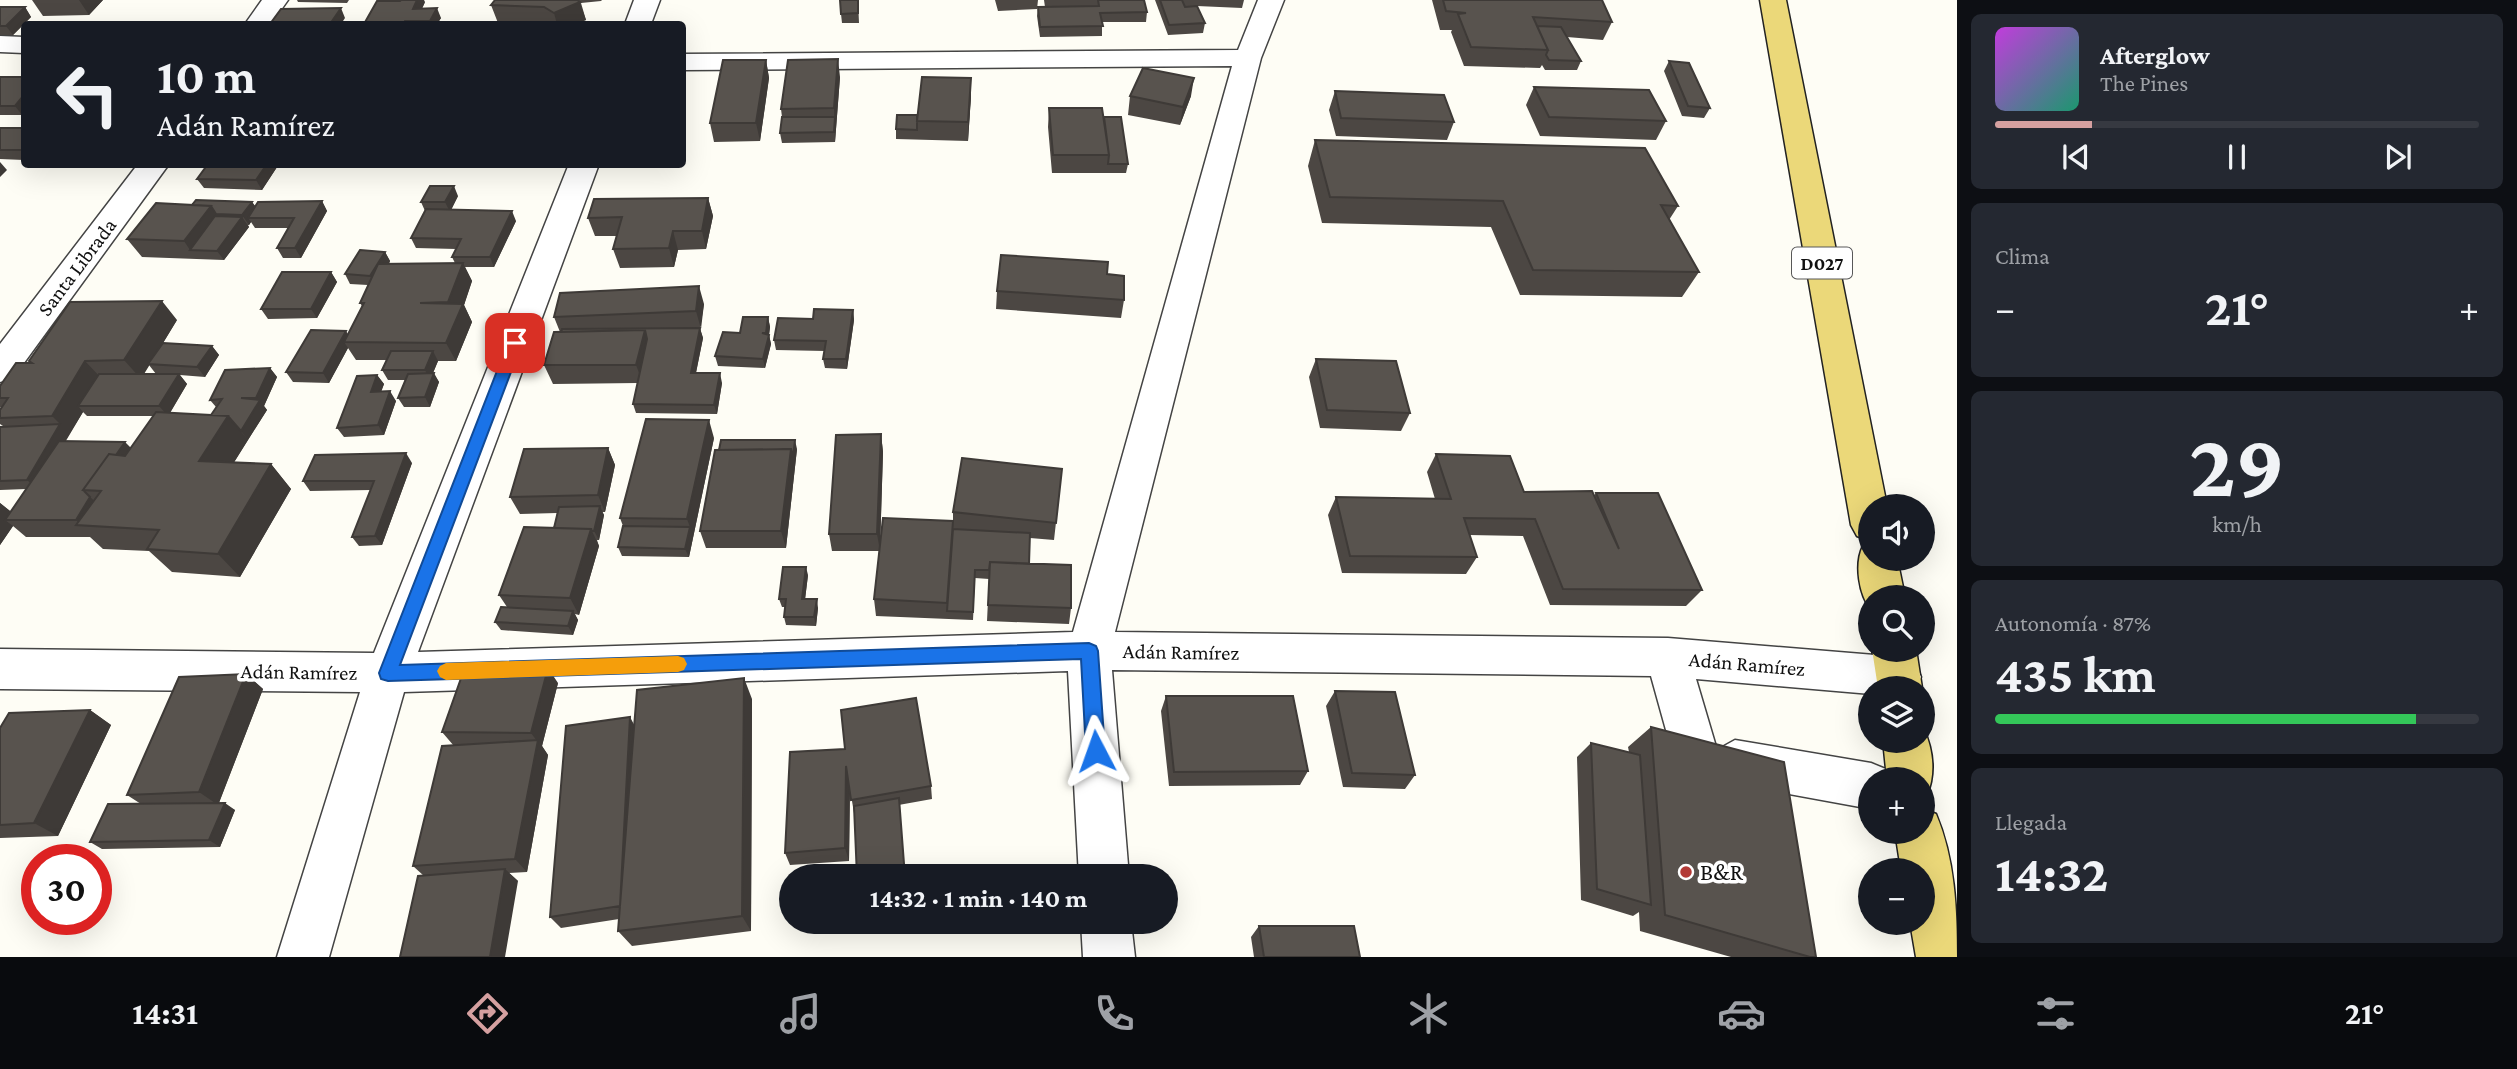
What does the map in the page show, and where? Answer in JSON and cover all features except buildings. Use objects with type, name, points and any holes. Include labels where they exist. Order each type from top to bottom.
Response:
[{"type":"main road","name":"D027","points":[[1773,0],[1865,494]]},
{"type":"main road","points":[[1921,844],[1942,957]]},
{"type":"street","points":[[260,21],[275,0]]},
{"type":"street","points":[[639,21],[647,0]]},
{"type":"street","points":[[1103,864],[1089,651],[1248,58],[1271,0]]},
{"type":"street","points":[[0,44],[21,45]]},
{"type":"street","points":[[686,62],[1248,58]]},
{"type":"street","name":"Santa Librada","points":[[0,369],[151,168]]},
{"type":"street","points":[[303,957],[388,673],[582,168]]},
{"type":"street","name":"Adán Ramírez","points":[[0,669],[388,673],[1089,651],[1668,657],[1898,671]]},
{"type":"street","points":[[1668,657],[1699,761],[1858,784]]},
{"type":"street","points":[[1108,934],[1109,957]]},
{"type":"slow traffic","points":[[446,671],[678,664]]},
{"type":"place","name":"B&R","points":[[1686,872]]},
{"type":"route","points":[[515,343],[388,673],[1089,651],[1096,751]]}]
